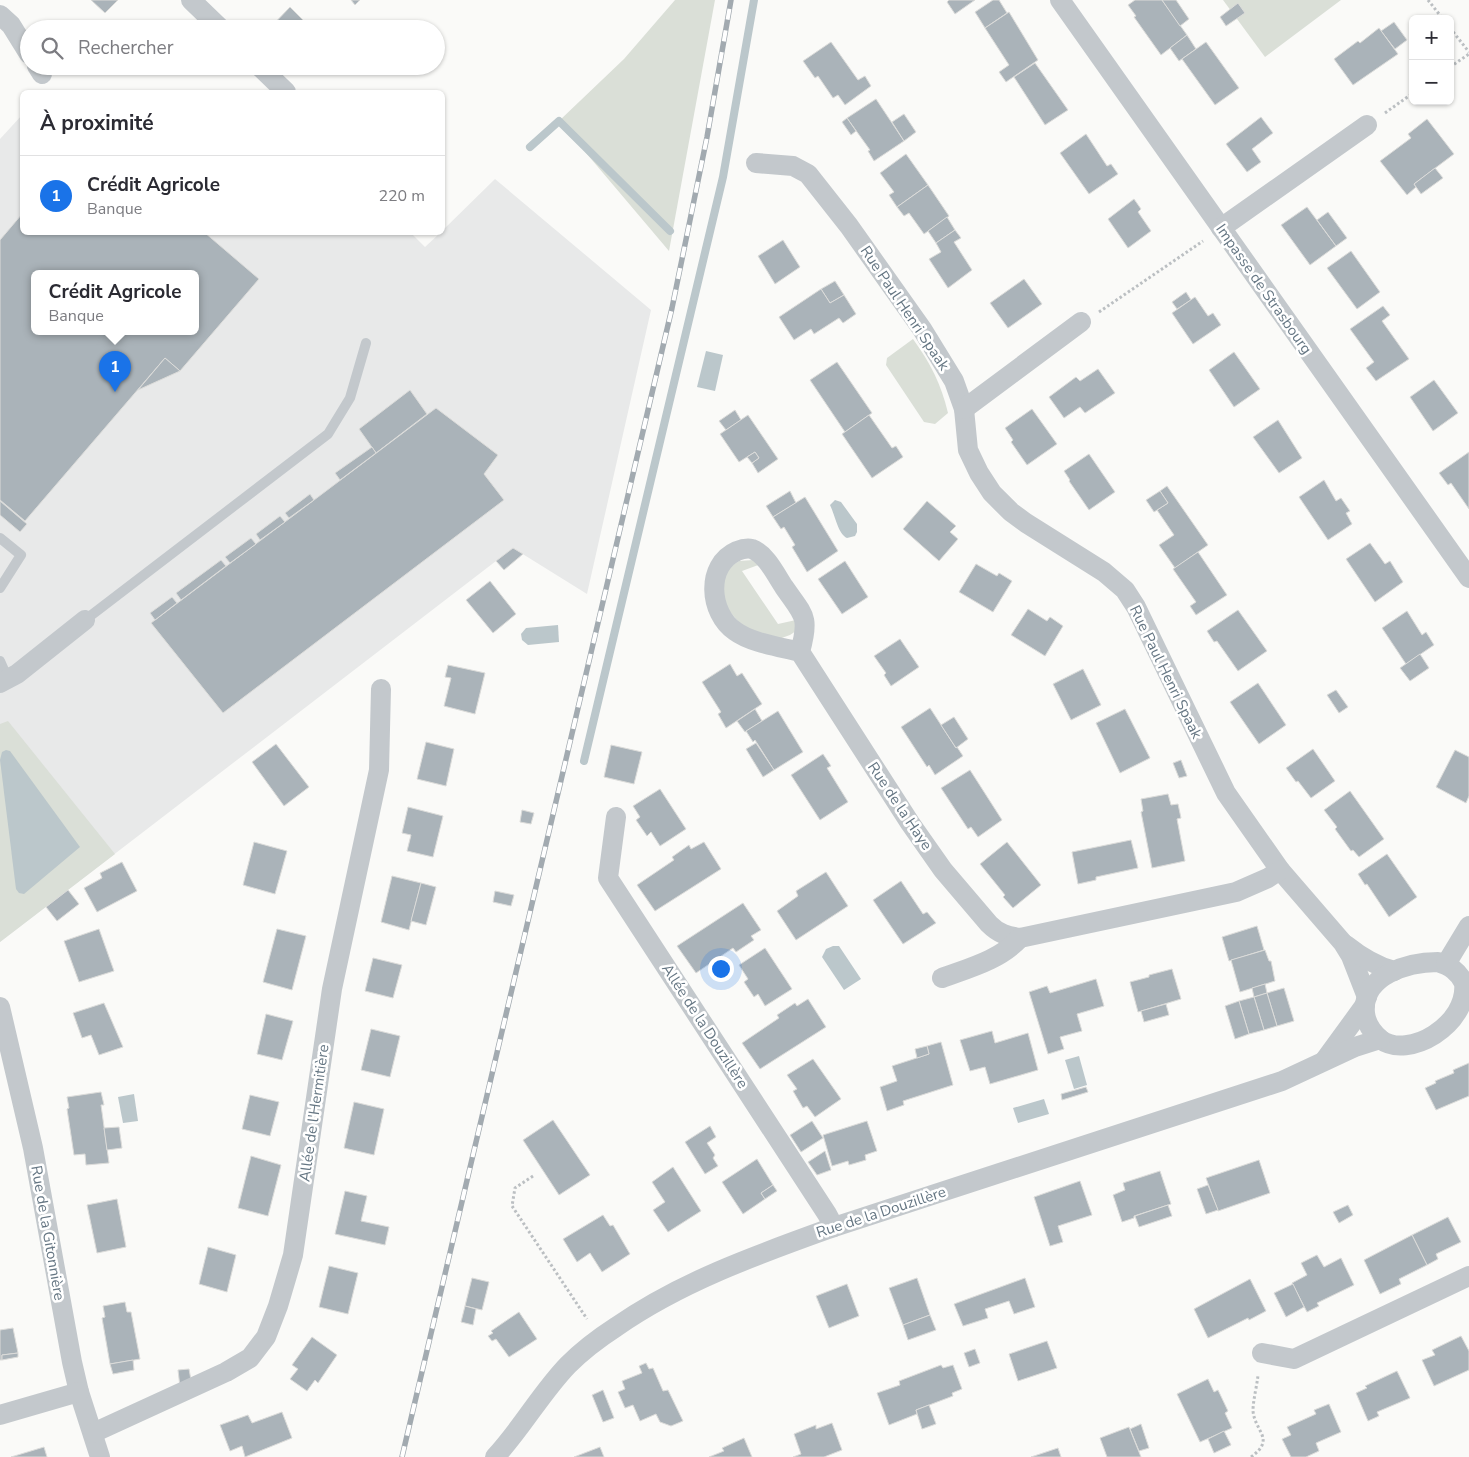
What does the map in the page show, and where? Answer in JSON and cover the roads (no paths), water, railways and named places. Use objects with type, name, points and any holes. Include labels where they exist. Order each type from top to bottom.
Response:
[{"type":"street","points":[[191,0],[211,20]]},
{"type":"street","name":"Impasse de Strasbourg","points":[[1060,0],[1469,578]]},
{"type":"street","points":[[0,15],[11,25],[20,40]]},
{"type":"street","points":[[268,75],[284,90]]},
{"type":"street","points":[[1221,228],[1367,125]]},
{"type":"street","name":"Rue Paul Henri Spaak","points":[[756,163],[793,166],[808,174],[922,329],[954,381],[964,409],[968,450],[978,473],[1000,502],[1026,523],[1104,572],[1125,590],[1226,793],[1280,870],[1343,943],[1351,956],[1366,1001]]},
{"type":"street","points":[[964,409],[1081,322]]},
{"type":"street","points":[[743,549],[752,549],[759,553],[805,617],[806,628],[800,652],[745,636],[732,630],[726,622],[716,603],[715,580],[718,568],[733,553],[743,549]]},
{"type":"street","points":[[3,674],[17,674],[86,620]]},
{"type":"street","name":"Rue de la Haye","points":[[800,652],[910,823],[943,870],[996,932],[1020,938],[1236,892],[1268,878],[1280,870]]},
{"type":"street","name":"Allée de l'Hermitière","points":[[93,1433],[226,1372],[250,1358],[266,1337],[278,1306],[293,1255],[332,989],[379,770],[381,688]]},
{"type":"street","name":"Allée de la Douzillère","points":[[616,817],[608,878],[828,1214],[834,1227]]},
{"type":"street","points":[[1446,964],[1469,926]]},
{"type":"street","name":"Rue de la Haye","points":[[942,978],[994,958],[1013,946],[1020,938]]},
{"type":"street","name":"Rue Paul Henri Spaak","points":[[1343,943],[1365,959],[1394,971]]},
{"type":"street","points":[[1442,1033],[1460,1018],[1467,1004],[1468,997],[1465,985],[1457,972],[1446,964],[1438,962],[1418,963],[1394,971],[1384,976],[1375,984],[1366,1001],[1367,1021],[1380,1039],[1393,1044],[1403,1045],[1424,1041],[1442,1033],[1469,1018]]},
{"type":"street","name":"Rue de la Douzillère","points":[[1324,1062],[1366,1001]]},
{"type":"street","name":"Rue de la Gitonnière","points":[[0,1007],[33,1148],[79,1392],[100,1457]]},
{"type":"street","name":"Rue de la Douzillère","points":[[494,1457],[518,1431],[551,1384],[569,1364],[599,1339],[659,1300],[697,1281],[761,1254],[834,1227],[1282,1081],[1355,1047],[1380,1039]]},
{"type":"street","points":[[1262,1353],[1294,1359],[1469,1276]]},
{"type":"street","points":[[0,1415],[79,1392]]},
{"type":"lane","points":[[86,620],[328,434],[350,398],[366,343]]},
{"type":"lane","points":[[0,538],[21,556],[0,588]]},
{"type":"waterway","points":[[584,761],[723,177],[754,0]]},
{"type":"waterway","points":[[530,147],[559,121],[670,231]]},
{"type":"railway","points":[[402,1457],[672,308],[707,137],[731,0]]},
{"type":"place","name":"Crédit Agricole","points":[[115,392]]}]
